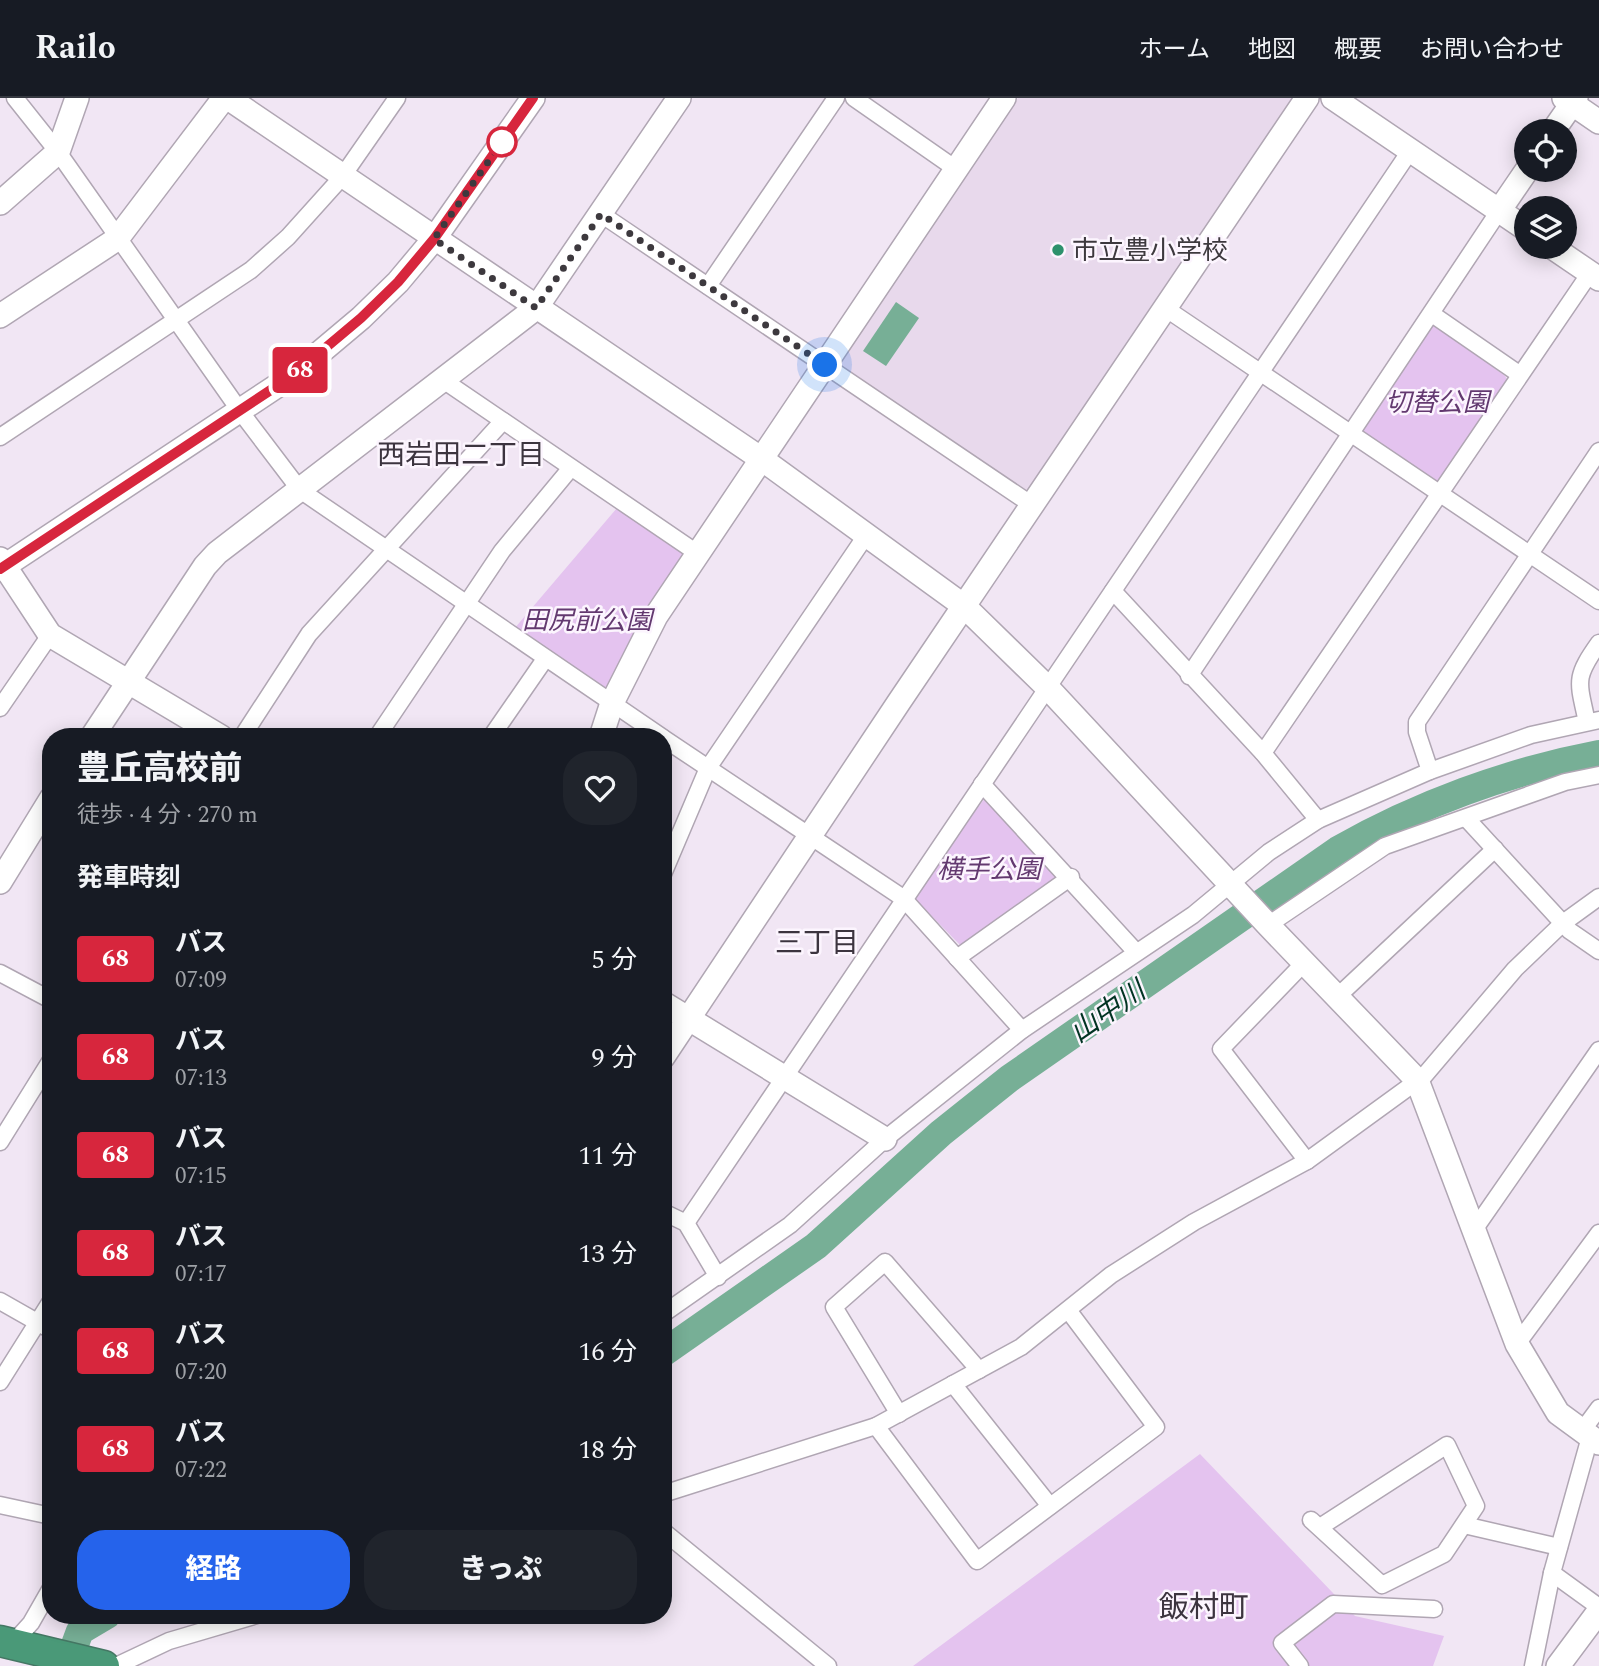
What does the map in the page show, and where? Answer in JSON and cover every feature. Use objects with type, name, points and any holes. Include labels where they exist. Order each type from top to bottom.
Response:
[{"type":"highway","points":[[4,1648],[41,1661],[93,1662]]},
{"type":"street","points":[[15,98],[58,152],[240,411],[300,490],[650,728]]},
{"type":"street","points":[[0,203],[58,152],[77,98]]},
{"type":"street","points":[[0,316],[117,239],[226,98],[763,460],[964,606],[1048,688],[1266,923],[1417,1080],[1517,1344],[1558,1413],[1590,1437]]},
{"type":"street","points":[[0,438],[175,319],[224,291],[251,270],[288,237],[342,177],[397,98]]},
{"type":"street","points":[[206,728],[50,635],[2,565],[292,376],[361,318],[398,282],[434,239],[533,98]]},
{"type":"street","points":[[98,728],[205,566],[536,308],[679,98]]},
{"type":"street","points":[[708,286],[836,98]]},
{"type":"street","points":[[854,98],[957,169]]},
{"type":"street","points":[[604,728],[612,703],[656,616],[1004,98]]},
{"type":"street","points":[[672,1042],[1307,98]]},
{"type":"street","points":[[1333,98],[1514,221]]},
{"type":"street","points":[[1560,119],[1570,100],[1599,122]]},
{"type":"street","points":[[685,1223],[1410,151]]},
{"type":"street","points":[[1188,676],[1519,182]]},
{"type":"street","points":[[601,214],[1032,505]]},
{"type":"street","points":[[1263,753],[1518,374],[1594,276],[1569,259]]},
{"type":"street","points":[[1165,308],[1599,601]]},
{"type":"street","points":[[1432,314],[1518,374]]},
{"type":"street","points":[[443,380],[699,555]]},
{"type":"street","points":[[248,728],[309,634],[503,422]]},
{"type":"street","points":[[1430,771],[1417,722],[1599,452]]},
{"type":"street","points":[[383,728],[502,551],[570,469]]},
{"type":"street","points":[[672,853],[708,768],[867,534]]},
{"type":"street","points":[[1113,591],[1188,676],[1263,753],[1318,820]]},
{"type":"street","points":[[0,708],[50,635]]},
{"type":"street","points":[[672,1308],[790,1225],[885,1139],[1022,1030],[1194,915],[1233,887],[1269,852],[1318,820],[1430,771],[1531,735],[1593,721],[1578,679],[1582,667],[1599,643]]},
{"type":"street","points":[[497,728],[545,659]]},
{"type":"street","points":[[672,743],[903,898],[1022,1030]]},
{"type":"street","points":[[1266,923],[1385,846],[1565,782],[1599,775]]},
{"type":"street","points":[[982,783],[1136,952]]},
{"type":"street","points":[[0,881],[42,813]]},
{"type":"street","points":[[1466,818],[1563,923],[1599,951]]},
{"type":"street","points":[[1337,997],[1494,849]]},
{"type":"street","points":[[957,958],[1070,877]]},
{"type":"street","points":[[672,1491],[876,1426],[1021,1347],[1111,1275],[1194,1222],[1307,1161],[1417,1080],[1515,969],[1563,923],[1599,897]]},
{"type":"street","points":[[1304,963],[1221,1049],[1307,1161]]},
{"type":"street","points":[[0,973],[42,995]]},
{"type":"street","points":[[672,1009],[885,1139]]},
{"type":"street","points":[[1474,1230],[1599,1050]]},
{"type":"street","points":[[0,1142],[42,1074]]},
{"type":"street","points":[[672,1216],[685,1223],[718,1277]]},
{"type":"street","points":[[1517,1344],[1599,1233]]},
{"type":"street","points":[[899,1413],[834,1307],[885,1262],[979,1370]]},
{"type":"street","points":[[0,1301],[42,1326]]},
{"type":"street","points":[[876,1426],[977,1561],[1156,1427],[1068,1310]]},
{"type":"street","points":[[0,1382],[42,1330]]},
{"type":"street","points":[[953,1384],[1051,1506]]},
{"type":"street","points":[[1533,1666],[1552,1573],[1599,1408]]},
{"type":"street","points":[[1447,1446],[1476,1506],[1464,1525],[1444,1554],[1382,1585],[1315,1523],[1447,1446]]},
{"type":"street","points":[[0,1505],[42,1515]]},
{"type":"street","points":[[1464,1525],[1559,1546]]},
{"type":"street","points":[[672,1538],[828,1666]]},
{"type":"street","points":[[1552,1573],[1599,1609],[1558,1666]]},
{"type":"street","points":[[4,1648],[31,1623],[42,1604]]},
{"type":"street","points":[[1300,1666],[1282,1643],[1333,1604],[1434,1609]]},
{"type":"street","points":[[116,1666],[169,1641],[227,1624]]},
{"type":"shaded area","points":[[1018,98],[1295,98],[1030,494],[840,368],[842,357]]},
{"type":"shaded area","points":[[896,302],[919,318],[886,366],[863,351]]},
{"type":"green space","name":"切替公園","points":[[1435,324],[1508,381],[1439,484],[1361,431],[1431,325]]},
{"type":"green space","name":"田尻前公園","points":[[617,508],[682,553],[684,559],[646,612],[607,690],[514,629]]},
{"type":"green space","name":"横手公園","points":[[985,798],[1059,876],[962,947],[911,895]]},
{"type":"green space","points":[[1200,1454],[1355,1616],[1444,1636],[1433,1666],[913,1666]]},
{"type":"waterway","name":"山中川","points":[[672,1347],[816,1246],[941,1133],[1010,1078],[1338,850],[1399,818],[1464,792],[1531,770],[1599,754]]},
{"type":"waterway","name":"山中川","points":[[67,1666],[80,1631],[92,1624]]},
{"type":"bus line","name":"68","points":[[0,569],[292,376],[361,318],[398,282],[434,239],[533,98]]},
{"type":"place","name":"市立豊小学校","points":[[1058,250]]},
{"type":"district","name":"西岩田二丁目","points":[[461,454]]},
{"type":"district","name":"三丁目","points":[[817,942]]},
{"type":"district","name":"飯村町","points":[[1204,1607]]},
{"type":"route","points":[[502,142],[434,239],[536,308],[601,214],[825,365]]}]
